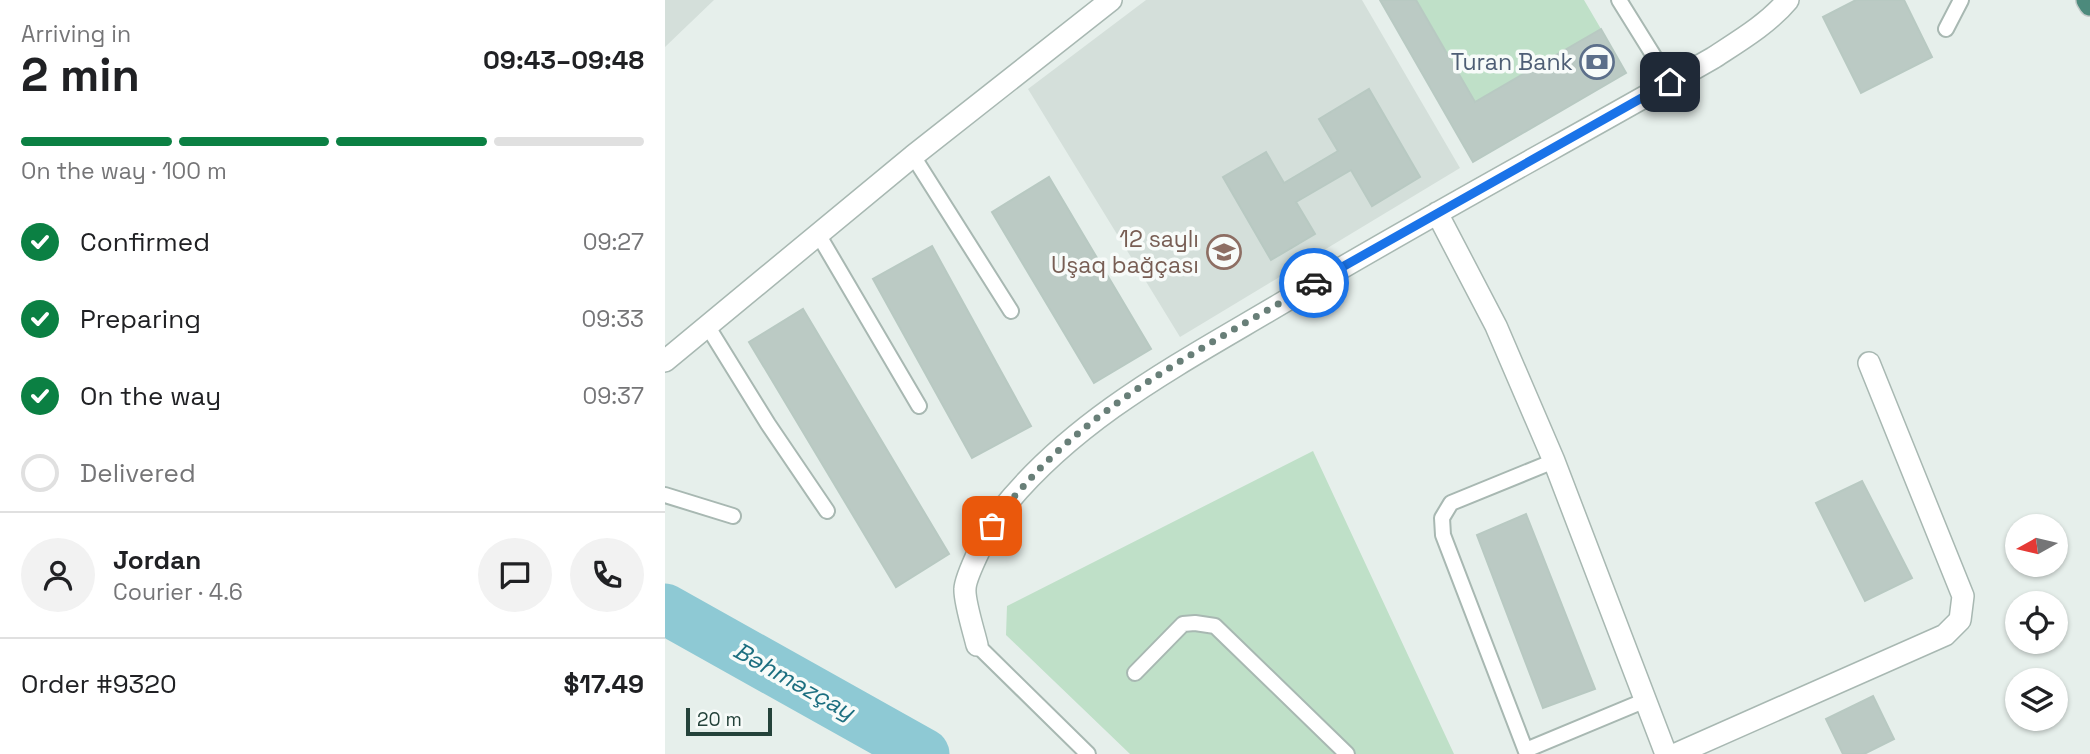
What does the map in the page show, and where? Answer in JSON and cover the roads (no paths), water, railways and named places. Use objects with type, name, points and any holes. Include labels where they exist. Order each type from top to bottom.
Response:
[{"type":"highway","points":[[2087,0],[2090,5]]},
{"type":"street","points":[[665,361],[913,156],[1111,0]]},
{"type":"street","points":[[977,645],[965,588],[985,538],[999,513],[1051,457],[1090,422],[1140,387],[1437,213],[1670,82],[1752,32],[1788,0]]},
{"type":"street","points":[[1437,213],[1496,326],[1554,461],[1666,754]]},
{"type":"street","points":[[1676,754],[1945,635],[1960,620],[1963,596],[1869,363]]},
{"type":"lane","points":[[1619,0],[1670,82]]},
{"type":"lane","points":[[1946,29],[1961,0]]},
{"type":"lane","points":[[913,156],[1011,311]]},
{"type":"lane","points":[[818,234],[919,406]]},
{"type":"lane","points":[[708,327],[768,424],[827,511]]},
{"type":"lane","points":[[1554,461],[1451,503],[1442,518],[1443,536],[1527,752],[1646,700]]},
{"type":"lane","points":[[665,495],[733,516]]},
{"type":"lane","points":[[1135,673],[1184,624],[1215,626],[1347,754]]},
{"type":"lane","points":[[977,645],[1088,754]]},
{"type":"waterway","name":"Bəhməzçay","points":[[665,609],[924,754]]},
{"type":"place","name":"Turan Bank","points":[[1597,62]]},
{"type":"place","name":"12 saylı Uşaq bağçası","points":[[1224,252]]}]
